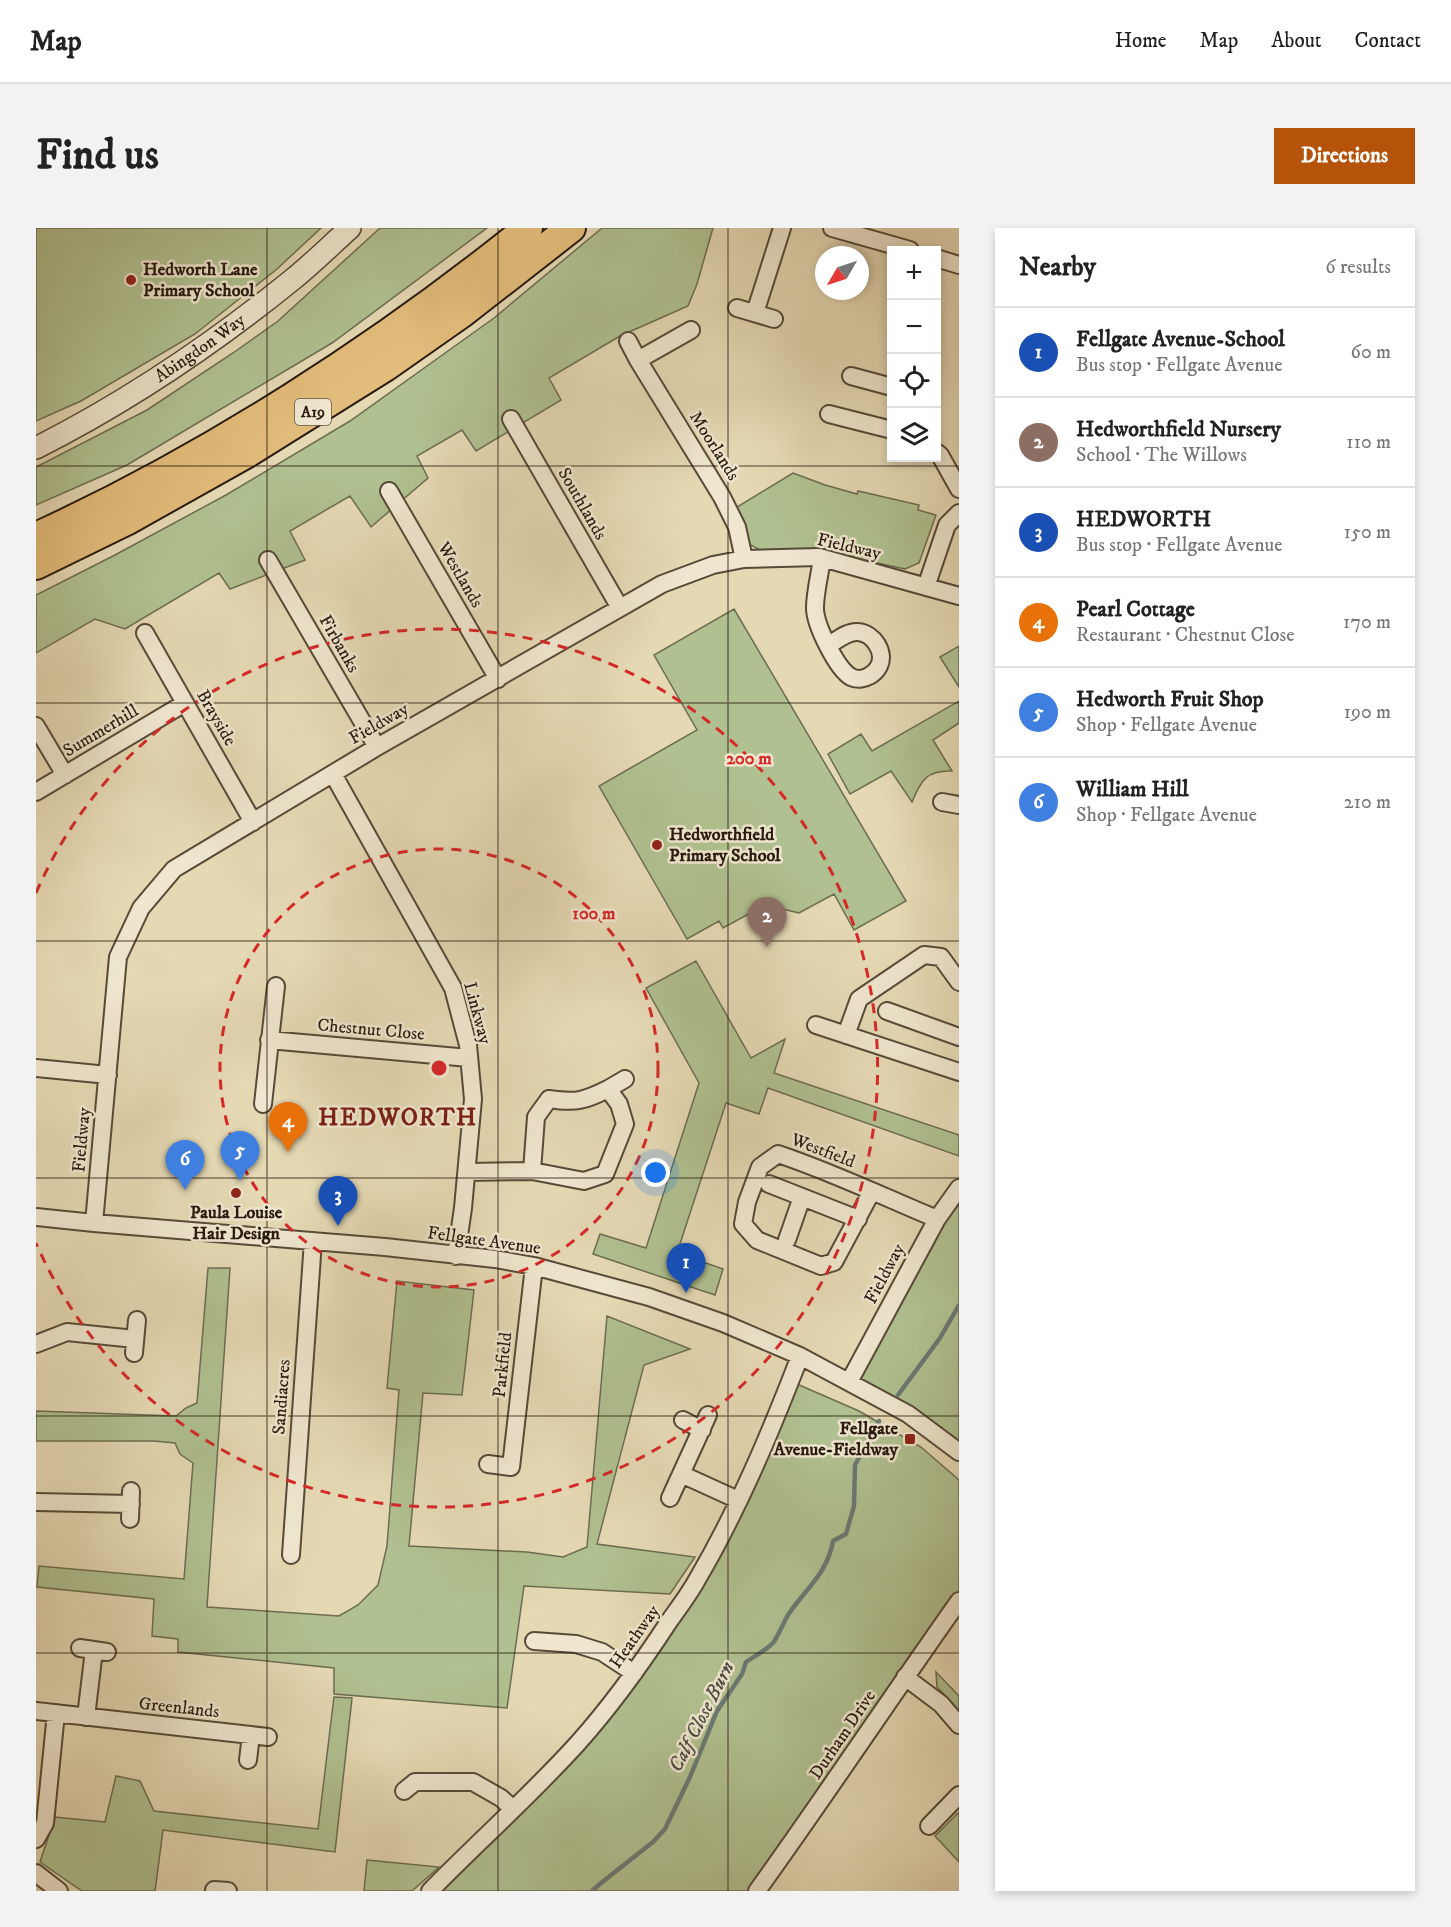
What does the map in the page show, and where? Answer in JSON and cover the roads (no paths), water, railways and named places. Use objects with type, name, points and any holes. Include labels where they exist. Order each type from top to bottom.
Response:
[{"type":"highway","name":"A19","points":[[36,537],[66,524],[259,417],[385,336],[483,265],[528,228]]},
{"type":"highway","name":"A19","points":[[36,565],[126,521],[249,452],[375,373],[462,314],[571,228]]},
{"type":"street","name":"Abingdon Way","points":[[36,448],[97,415],[182,362],[294,279],[350,228]]},
{"type":"street","points":[[755,313],[782,228]]},
{"type":"street","points":[[832,228],[896,246]]},
{"type":"street","points":[[941,260],[959,265]]},
{"type":"street","points":[[737,308],[774,319]]},
{"type":"street","points":[[638,360],[691,330]]},
{"type":"street","name":"Moorlands","points":[[628,341],[722,497],[737,527],[744,559]]},
{"type":"street","points":[[851,376],[887,386]]},
{"type":"street","points":[[829,414],[887,429]]},
{"type":"street","name":"Southlands","points":[[510,419],[620,608]]},
{"type":"street","points":[[941,457],[959,489]]},
{"type":"street","name":"Westlands","points":[[389,491],[498,679]]},
{"type":"street","points":[[926,587],[947,525],[959,513]]},
{"type":"street","name":"Fieldway","points":[[94,1224],[118,957],[141,908],[174,869],[377,747],[662,584],[713,565],[765,557],[822,558],[959,596]]},
{"type":"street","points":[[822,558],[815,609],[819,627],[829,645]]},
{"type":"street","name":"Firbanks","points":[[267,560],[377,747]]},
{"type":"street","name":"Brayside","points":[[145,633],[253,822]]},
{"type":"street","name":"Summerhill","points":[[36,792],[185,704]]},
{"type":"street","points":[[36,726],[65,775]]},
{"type":"street","name":"Linkway","points":[[333,774],[453,988],[468,1045],[473,1099],[463,1209],[456,1256]]},
{"type":"street","points":[[846,1035],[859,999],[924,955],[941,957],[959,982]]},
{"type":"street","points":[[263,1104],[273,985]]},
{"type":"street","points":[[887,1011],[959,1036]]},
{"type":"street","points":[[816,1025],[959,1072]]},
{"type":"street","name":"Chestnut Close","points":[[269,1041],[469,1058]]},
{"type":"street","points":[[36,1068],[108,1075]]},
{"type":"street","points":[[532,1171],[536,1117],[549,1099],[569,1102],[587,1099],[625,1079]]},
{"type":"street","points":[[467,1172],[532,1171],[584,1181],[605,1174],[625,1124],[619,1104],[608,1089]]},
{"type":"street","name":"Westfield","points":[[872,1191],[834,1262],[821,1266],[758,1240],[743,1224],[747,1202],[760,1167],[778,1154],[872,1191],[937,1219]]},
{"type":"street","points":[[769,1184],[858,1219]]},
{"type":"street","name":"Fieldway","points":[[849,1382],[937,1219],[959,1188]]},
{"type":"street","points":[[787,1240],[802,1197]]},
{"type":"street","name":"Fellgate Avenue","points":[[36,1217],[94,1224],[313,1241],[495,1259],[534,1266],[649,1297],[723,1323],[800,1356],[908,1414],[959,1452]]},
{"type":"street","name":"Sandiacres","points":[[291,1556],[313,1241]]},
{"type":"street","name":"Parkfield","points":[[488,1464],[510,1474],[534,1266]]},
{"type":"street","points":[[36,1344],[67,1332],[135,1346],[137,1320]]},
{"type":"street","name":"Heathway","points":[[430,1891],[552,1772],[634,1673],[698,1579],[738,1500],[800,1356]]},
{"type":"street","points":[[670,1498],[705,1422],[683,1420]]},
{"type":"street","points":[[681,1474],[738,1500]]},
{"type":"street","points":[[36,1502],[131,1505]]},
{"type":"street","name":"Durham Drive","points":[[758,1891],[959,1600]]},
{"type":"street","points":[[534,1641],[576,1644],[602,1652],[634,1673]]},
{"type":"street","points":[[86,1717],[94,1650]]},
{"type":"street","points":[[905,1677],[941,1704],[959,1725]]},
{"type":"street","name":"Greenlands","points":[[36,1711],[259,1736],[248,1760]]},
{"type":"street","points":[[36,1839],[45,1823],[56,1713]]},
{"type":"street","points":[[404,1791],[415,1782],[473,1782],[501,1798],[513,1809]]},
{"type":"street","points":[[929,1826],[959,1795]]},
{"type":"street","points":[[36,1873],[59,1891]]},
{"type":"waterway","name":"Calf Close Burn","points":[[898,1395],[940,1338],[959,1305]]},
{"type":"waterway","name":"Calf Close Burn","points":[[592,1891],[653,1842],[665,1829],[690,1777],[717,1711],[742,1674],[746,1662],[773,1643],[788,1615],[821,1572],[833,1541],[846,1534],[854,1506],[855,1465],[879,1421]]},
{"type":"place","name":"Hedworth Lane Primary School","points":[[131,280]]},
{"type":"place","name":"Hedworthfield Primary School","points":[[657,845]]},
{"type":"place","name":"Hedworthfield Nursery","points":[[767,947]]},
{"type":"place","name":"Pearl Cottage","points":[[288,1152]]},
{"type":"place","name":"Hedworth Fruit Shop","points":[[240,1181]]},
{"type":"place","name":"William Hill","points":[[185,1190]]},
{"type":"place","name":"Paula Louise Hair Design","points":[[236,1193]]},
{"type":"place","name":"HEDWORTH","points":[[338,1226]]},
{"type":"place","name":"Fellgate Avenue-School","points":[[686,1293]]},
{"type":"place","name":"Fellgate Avenue-Fieldway","points":[[910,1439]]},
{"type":"district","name":"HEDWORTH","points":[[398,1118]]}]
